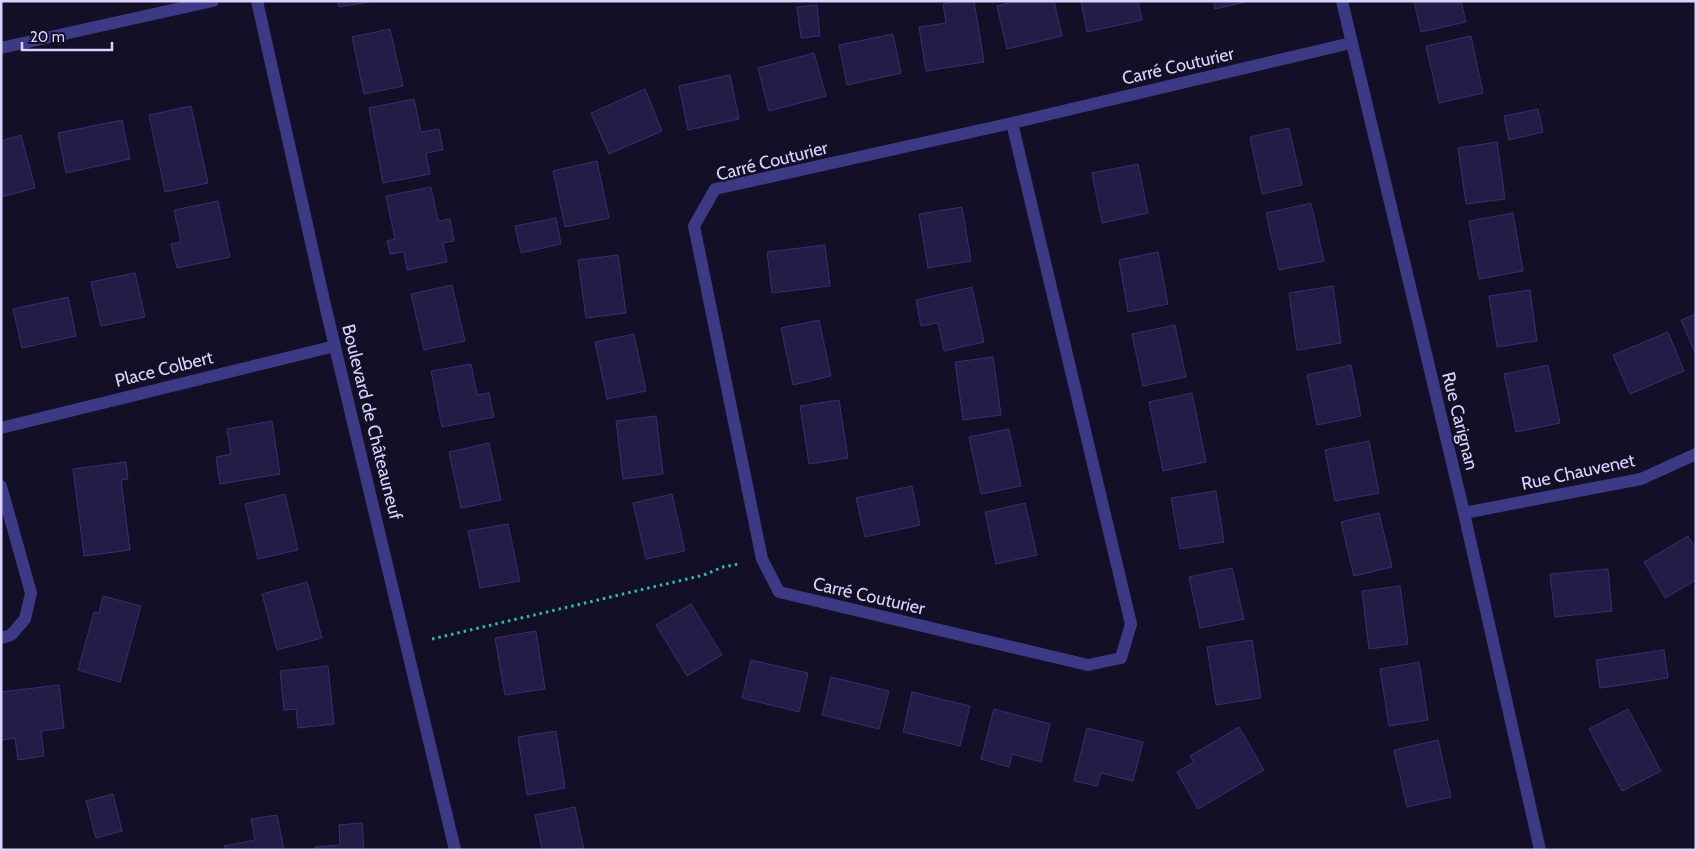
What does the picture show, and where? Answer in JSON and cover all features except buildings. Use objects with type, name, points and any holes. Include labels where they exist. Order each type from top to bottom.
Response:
[{"type":"street","points":[[1,48],[213,1]]},
{"type":"street","name":"Boulevard de Châteauneuf","points":[[257,1],[335,346],[455,850]]},
{"type":"street","name":"Rue Carignan","points":[[1342,1],[1464,513],[1540,850]]},
{"type":"street","name":"Carré Couturier","points":[[1012,123],[1131,624],[1121,658],[1088,665],[779,592],[762,559],[694,226],[715,190],[1012,123],[1351,42]]},
{"type":"street","name":"Place Colbert","points":[[1,428],[335,346]]},
{"type":"street","name":"Rue Chauvenet","points":[[1464,513],[1641,479],[1696,454]]},
{"type":"street","points":[[1,486],[32,593],[25,619],[11,635],[1,638]]},
{"type":"path","points":[[432,639],[694,578],[723,567],[739,564]]}]
